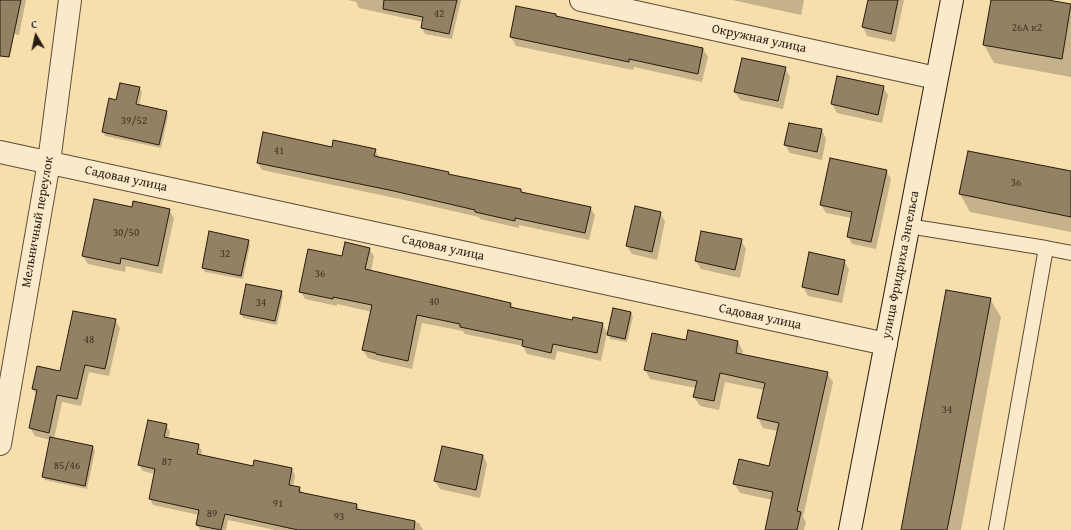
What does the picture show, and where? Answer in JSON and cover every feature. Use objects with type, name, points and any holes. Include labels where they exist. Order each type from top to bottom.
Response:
[{"type":"street","name":"Мельничный переулок","points":[[0,444],[49,162],[70,0]]},
{"type":"street","name":"Окружная улица","points":[[581,0],[936,78]]},
{"type":"street","name":"улица Фридриха Энгельса","points":[[850,530],[952,0]]},
{"type":"street","name":"Садовая улица","points":[[0,152],[886,344]]},
{"type":"lane","points":[[908,226],[1071,253]]},
{"type":"lane","points":[[996,530],[1046,248]]},
{"type":"building","points":[[0,0],[21,0],[9,57],[0,56]]},
{"type":"building","points":[[384,0],[457,0],[449,34],[421,28],[423,17],[383,9]]},
{"type":"building","points":[[868,0],[898,0],[891,34],[862,27]]},
{"type":"building","points":[[991,0],[1048,0],[1071,4],[1062,59],[983,45]]},
{"type":"building","points":[[516,6],[703,48],[698,74],[629,59],[629,62],[510,37]]},
{"type":"building","points":[[742,58],[786,67],[778,101],[734,92]]},
{"type":"building","points":[[837,76],[884,86],[878,115],[831,104]]},
{"type":"building","points":[[120,83],[140,87],[136,104],[167,111],[159,145],[102,132],[109,98],[116,100]]},
{"type":"building","points":[[789,123],[822,129],[817,152],[784,145]]},
{"type":"building","points":[[263,132],[332,147],[333,140],[376,149],[374,156],[449,172],[448,174],[521,189],[521,192],[591,207],[585,233],[515,218],[515,221],[394,191],[257,163]]},
{"type":"building","points":[[968,151],[1071,171],[1071,217],[959,194]]},
{"type":"building","points":[[830,158],[887,170],[871,242],[847,237],[852,212],[820,205]]},
{"type":"building","points":[[94,199],[132,207],[133,201],[170,209],[158,266],[121,258],[120,264],[82,256]]},
{"type":"building","points":[[635,206],[661,212],[652,252],[626,246]]},
{"type":"building","points":[[209,231],[249,240],[241,276],[202,268]]},
{"type":"building","points":[[701,231],[742,239],[735,270],[695,261]]},
{"type":"building","points":[[345,242],[370,248],[365,269],[511,303],[510,307],[572,320],[573,317],[603,323],[597,353],[553,344],[551,353],[522,346],[523,340],[460,327],[460,324],[417,315],[408,361],[362,350],[372,305],[299,292],[308,249],[342,256]]},
{"type":"building","points":[[809,252],[845,260],[838,295],[802,287]]},
{"type":"building","points":[[246,284],[282,291],[275,321],[240,314]]},
{"type":"building","points":[[946,290],[991,298],[947,530],[901,530]]},
{"type":"building","points":[[613,308],[631,312],[625,339],[607,335]]},
{"type":"building","points":[[73,311],[116,319],[105,369],[85,365],[77,399],[57,395],[49,433],[29,428],[37,390],[32,389],[37,366],[60,371]]},
{"type":"building","points":[[688,330],[738,341],[736,353],[828,372],[797,511],[801,512],[797,530],[765,530],[773,492],[733,484],[739,459],[769,466],[779,423],[757,418],[765,383],[720,373],[714,401],[693,397],[697,381],[644,370],[652,333],[686,340]]},
{"type":"building","points":[[148,420],[167,424],[164,437],[199,444],[197,454],[253,466],[254,460],[292,468],[289,485],[300,487],[299,492],[357,504],[356,509],[415,521],[414,530],[298,530],[225,514],[221,530],[196,525],[199,510],[149,499],[155,469],[138,465]]},
{"type":"building","points":[[50,437],[93,446],[85,486],[42,477]]},
{"type":"building","points":[[442,446],[483,455],[476,490],[434,481]]}]
